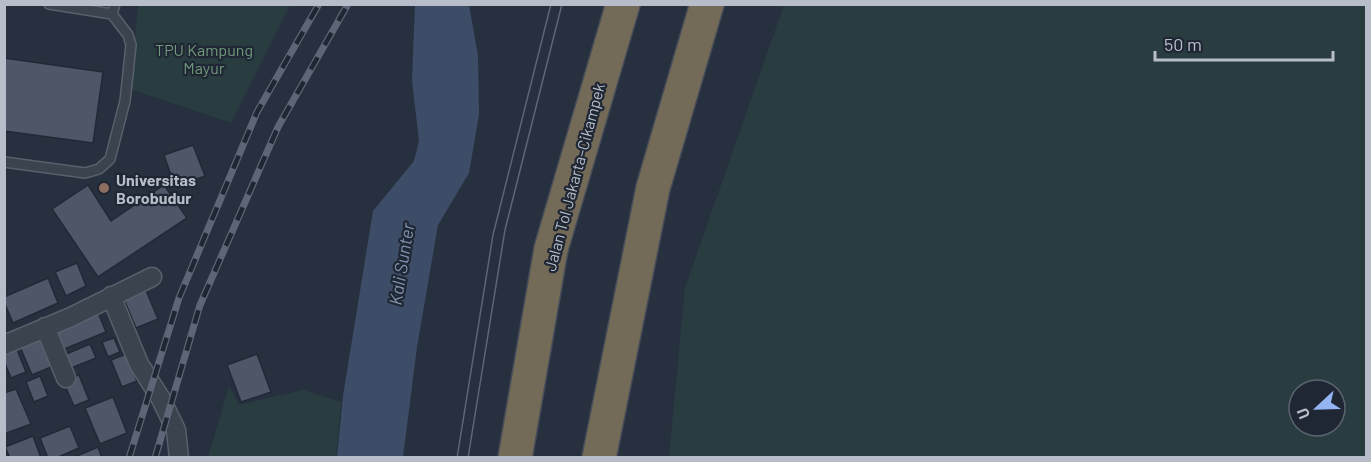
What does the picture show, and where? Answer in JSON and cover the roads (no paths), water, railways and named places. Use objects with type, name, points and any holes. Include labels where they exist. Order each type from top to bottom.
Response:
[{"type":"highway","name":"Jalan Tol Jakarta–Cikampek","points":[[515,458],[551,249],[622,4]]},
{"type":"highway","points":[[599,458],[653,188],[707,4]]},
{"type":"street","points":[[4,345],[152,277]]},
{"type":"street","points":[[111,296],[139,364],[161,399],[176,430],[179,458]]},
{"type":"street","points":[[45,327],[66,378]]},
{"type":"lane","points":[[4,162],[85,173],[99,169],[110,159],[125,101],[131,45],[128,34],[113,9],[49,4]]},
{"type":"water","name":"Kali Sunter","points":[[415,5],[469,5],[478,56],[479,114],[469,173],[438,225],[417,347],[403,457],[337,457],[343,396],[373,211],[414,161],[419,141],[412,81]]},
{"type":"tram line","points":[[457,458],[493,235],[551,4]]},
{"type":"tram line","points":[[468,458],[505,230],[562,4]]},
{"type":"railway","points":[[129,458],[179,298],[257,112],[319,4]]},
{"type":"railway","points":[[155,458],[200,305],[278,127],[348,4]]},
{"type":"place","name":"Universitas Borobudur","points":[[104,188]]},
{"type":"park label","name":"TPU Kampung Mayur","points":[[204,58]]}]
